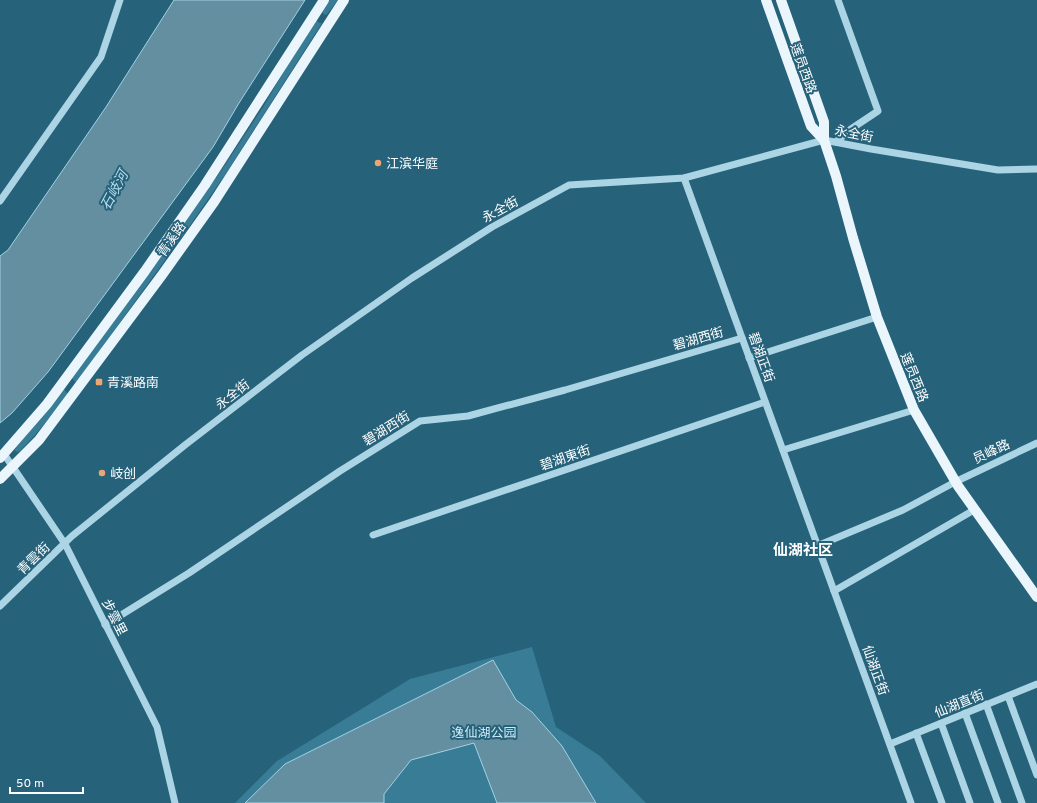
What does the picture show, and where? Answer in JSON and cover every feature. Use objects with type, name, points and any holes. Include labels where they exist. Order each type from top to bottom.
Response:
[{"type":"main road","name":"青溪路","points":[[2,456],[47,404],[145,271],[205,185],[324,0]]},
{"type":"main road","name":"青溪路","points":[[0,479],[39,440],[78,390],[162,275],[214,202],[344,0]]},
{"type":"main road","name":"莲员西路","points":[[766,0],[811,126],[824,140]]},
{"type":"main road","name":"莲员西路","points":[[781,0],[824,122],[824,140],[877,317],[914,410],[974,510],[1037,597]]},
{"type":"main road","points":[[65,380],[70,388],[78,390]]},
{"type":"street","points":[[0,202],[102,57],[120,0]]},
{"type":"street","points":[[836,142],[878,111],[838,0]]},
{"type":"street","name":"永全街","points":[[65,544],[72,536],[185,445],[302,355],[412,278],[492,227],[570,185],[684,178],[824,140],[998,170],[1037,169]]},
{"type":"street","name":"碧湖正街","points":[[684,178],[817,546]]},
{"type":"street","points":[[749,358],[877,317]]},
{"type":"street","name":"碧湖西街","points":[[105,625],[189,573],[340,471],[420,421],[468,416],[565,390],[742,338]]},
{"type":"street","name":"碧湖東街","points":[[373,535],[765,402]]},
{"type":"street","points":[[783,450],[914,410]]},
{"type":"street","name":"员峰路","points":[[817,546],[902,510],[1037,443]]},
{"type":"street","name":"步雲里","points":[[2,456],[12,467],[65,544],[157,726],[175,803]]},
{"type":"street","points":[[834,591],[974,510]]},
{"type":"street","name":"青雲街","points":[[0,606],[65,544]]},
{"type":"street","name":"仙湖正街","points":[[817,546],[911,803]]},
{"type":"street","name":"仙湖直街","points":[[890,744],[1037,684]]},
{"type":"street","points":[[1008,696],[1037,775]]},
{"type":"street","points":[[986,704],[1022,803]]},
{"type":"street","points":[[965,713],[998,803]]},
{"type":"street","points":[[941,723],[970,803]]},
{"type":"street","points":[[916,733],[942,803]]},
{"type":"green space","points":[[328,0],[338,0],[325,15],[322,12]]},
{"type":"green space","points":[[315,18],[319,23],[322,23],[227,172],[79,379],[75,382],[72,378],[221,171],[265,104]]},
{"type":"green space","points":[[63,388],[67,393],[70,393],[20,451],[15,451],[15,449]]},
{"type":"green space","name":"逸仙湖公园","points":[[532,647],[556,727],[600,756],[646,803],[235,803],[277,761],[410,679]]},
{"type":"water","name":"石岐河","points":[[174,0],[305,0],[239,103],[213,147],[48,372],[12,413],[0,423],[0,256],[8,250],[106,107]]},
{"type":"water","name":"逸仙湖公园","points":[[493,660],[516,700],[532,712],[562,746],[596,803],[497,803],[474,743],[411,760],[384,794],[384,803],[245,803],[285,764]]},
{"type":"place","name":"江滨华庭","points":[[378,163]]},
{"type":"place","name":"青溪路南","points":[[99,382]]},
{"type":"place","name":"岐创","points":[[102,473]]},
{"type":"district","name":"仙湖社区","points":[[803,550]]}]
